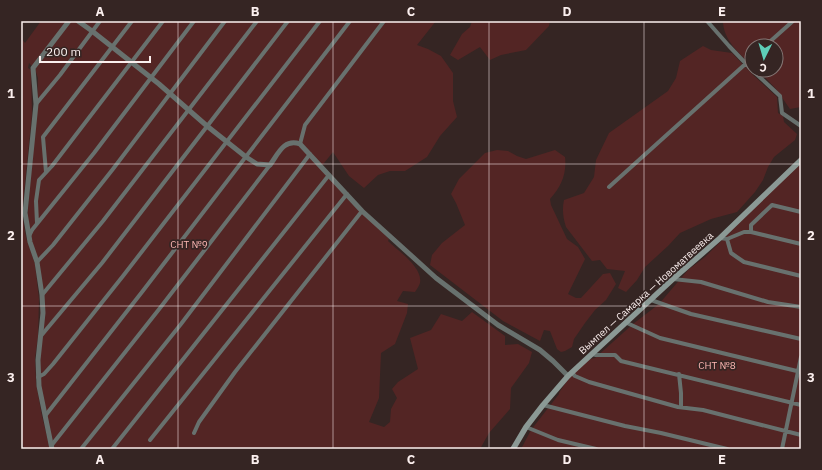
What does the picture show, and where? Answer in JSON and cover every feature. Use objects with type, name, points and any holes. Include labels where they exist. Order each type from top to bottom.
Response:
[{"type":"main road","name":"Вымпел — Самарка — Новоматвеевка","points":[[513,449],[526,427],[570,374],[720,238],[801,160]]},
{"type":"street","points":[[51,447],[39,393],[38,377],[43,313],[42,295],[37,262],[29,237],[25,213],[36,104],[34,68],[69,21]]},
{"type":"street","points":[[78,21],[151,77],[226,142],[257,164],[270,165]]},
{"type":"street","points":[[36,104],[60,75],[100,21]]},
{"type":"street","points":[[46,172],[43,137],[132,21]]},
{"type":"street","points":[[37,224],[36,201],[39,180],[163,21]]},
{"type":"street","points":[[29,237],[37,224],[94,153],[194,21]]},
{"type":"street","points":[[37,262],[53,245],[225,21]]},
{"type":"street","points":[[42,295],[103,221],[257,21]]},
{"type":"street","points":[[40,338],[102,263],[288,21]]},
{"type":"street","points":[[38,377],[44,374],[58,358],[123,276],[320,21]]},
{"type":"street","points":[[45,416],[350,21]]},
{"type":"street","points":[[300,144],[305,125],[384,21]]},
{"type":"street","points":[[707,21],[744,61]]},
{"type":"street","points":[[774,38],[793,21]]},
{"type":"street","points":[[610,186],[744,65]]},
{"type":"street","points":[[761,78],[780,96],[782,113],[801,126]]},
{"type":"street","points":[[51,447],[285,145],[294,141],[300,144],[310,154],[362,211],[436,278],[498,325],[548,356],[570,374],[589,382],[681,407],[703,410],[801,435]]},
{"type":"street","points":[[81,449],[181,324],[310,154]]},
{"type":"street","points":[[112,449],[329,175]]},
{"type":"street","points":[[150,440],[347,194]]},
{"type":"street","points":[[751,232],[751,225],[772,205],[801,212]]},
{"type":"street","points":[[194,433],[199,422],[235,372],[362,211]]},
{"type":"street","points":[[720,238],[727,239],[744,232],[751,232],[801,244]]},
{"type":"street","points":[[727,239],[731,253],[744,262],[801,276]]},
{"type":"street","points":[[673,279],[701,282],[768,302],[801,307]]},
{"type":"street","points":[[651,300],[691,314],[801,340]]},
{"type":"street","points":[[627,323],[660,338],[799,372]]},
{"type":"street","points":[[592,354],[615,355],[621,360],[801,404]]},
{"type":"street","points":[[782,449],[801,357]]},
{"type":"street","points":[[679,374],[681,407]]},
{"type":"street","points":[[543,405],[625,426],[662,432],[727,449]]},
{"type":"street","points":[[526,427],[558,440],[596,449]]},
{"type":"green space","name":"СНТ №9","points":[[41,21],[436,21],[417,45],[441,56],[453,73],[453,101],[457,117],[440,136],[427,157],[405,171],[390,171],[378,175],[364,188],[349,176],[333,152],[320,168],[389,239],[388,241],[414,265],[420,277],[419,286],[415,292],[403,291],[397,301],[408,304],[407,313],[395,344],[381,353],[379,398],[369,422],[384,427],[390,422],[391,409],[397,398],[392,389],[398,382],[418,369],[410,338],[431,330],[441,314],[462,321],[472,312],[505,336],[505,345],[518,344],[532,352],[529,363],[511,388],[510,409],[489,433],[480,449],[54,449],[40,384],[41,338],[39,263],[31,240],[27,219],[38,78],[35,69],[29,63],[28,68],[31,70],[32,114],[22,214],[26,237],[35,264],[39,299],[38,337],[35,358],[36,383],[50,449],[24,449],[22,440],[21,443],[21,38],[25,43]]},
{"type":"green space","points":[[472,21],[550,21],[549,26],[526,50],[501,55],[490,60],[480,47],[458,60],[450,55],[462,34],[470,27]]},
{"type":"green space","points":[[723,21],[801,21],[801,107],[790,109],[776,89],[766,78],[784,78],[784,38],[744,38],[744,58],[733,46],[724,28]]},
{"type":"green space","points":[[703,46],[711,50],[732,53],[744,66],[744,78],[756,78],[777,97],[778,113],[783,116],[784,122],[797,134],[795,140],[774,157],[763,180],[755,192],[737,212],[711,219],[680,233],[645,267],[637,280],[626,292],[618,288],[625,271],[607,269],[600,260],[592,261],[566,227],[563,214],[564,200],[584,193],[594,177],[596,160],[609,133],[668,91],[676,78],[680,61]]},
{"type":"green space","points":[[497,150],[508,151],[526,159],[555,150],[565,157],[564,175],[560,185],[550,199],[551,205],[567,239],[578,247],[585,259],[568,294],[576,298],[581,298],[603,274],[610,273],[616,284],[606,300],[595,310],[585,323],[574,339],[572,347],[565,351],[561,352],[557,349],[550,331],[544,330],[540,341],[503,321],[430,265],[432,255],[442,243],[465,225],[451,194],[459,179],[485,153]]},
{"type":"green space","name":"СНТ №8","points":[[801,164],[801,449],[521,449],[531,430],[559,394],[570,377],[585,362],[595,358],[633,324],[659,304],[688,270],[705,257],[797,166]]}]
